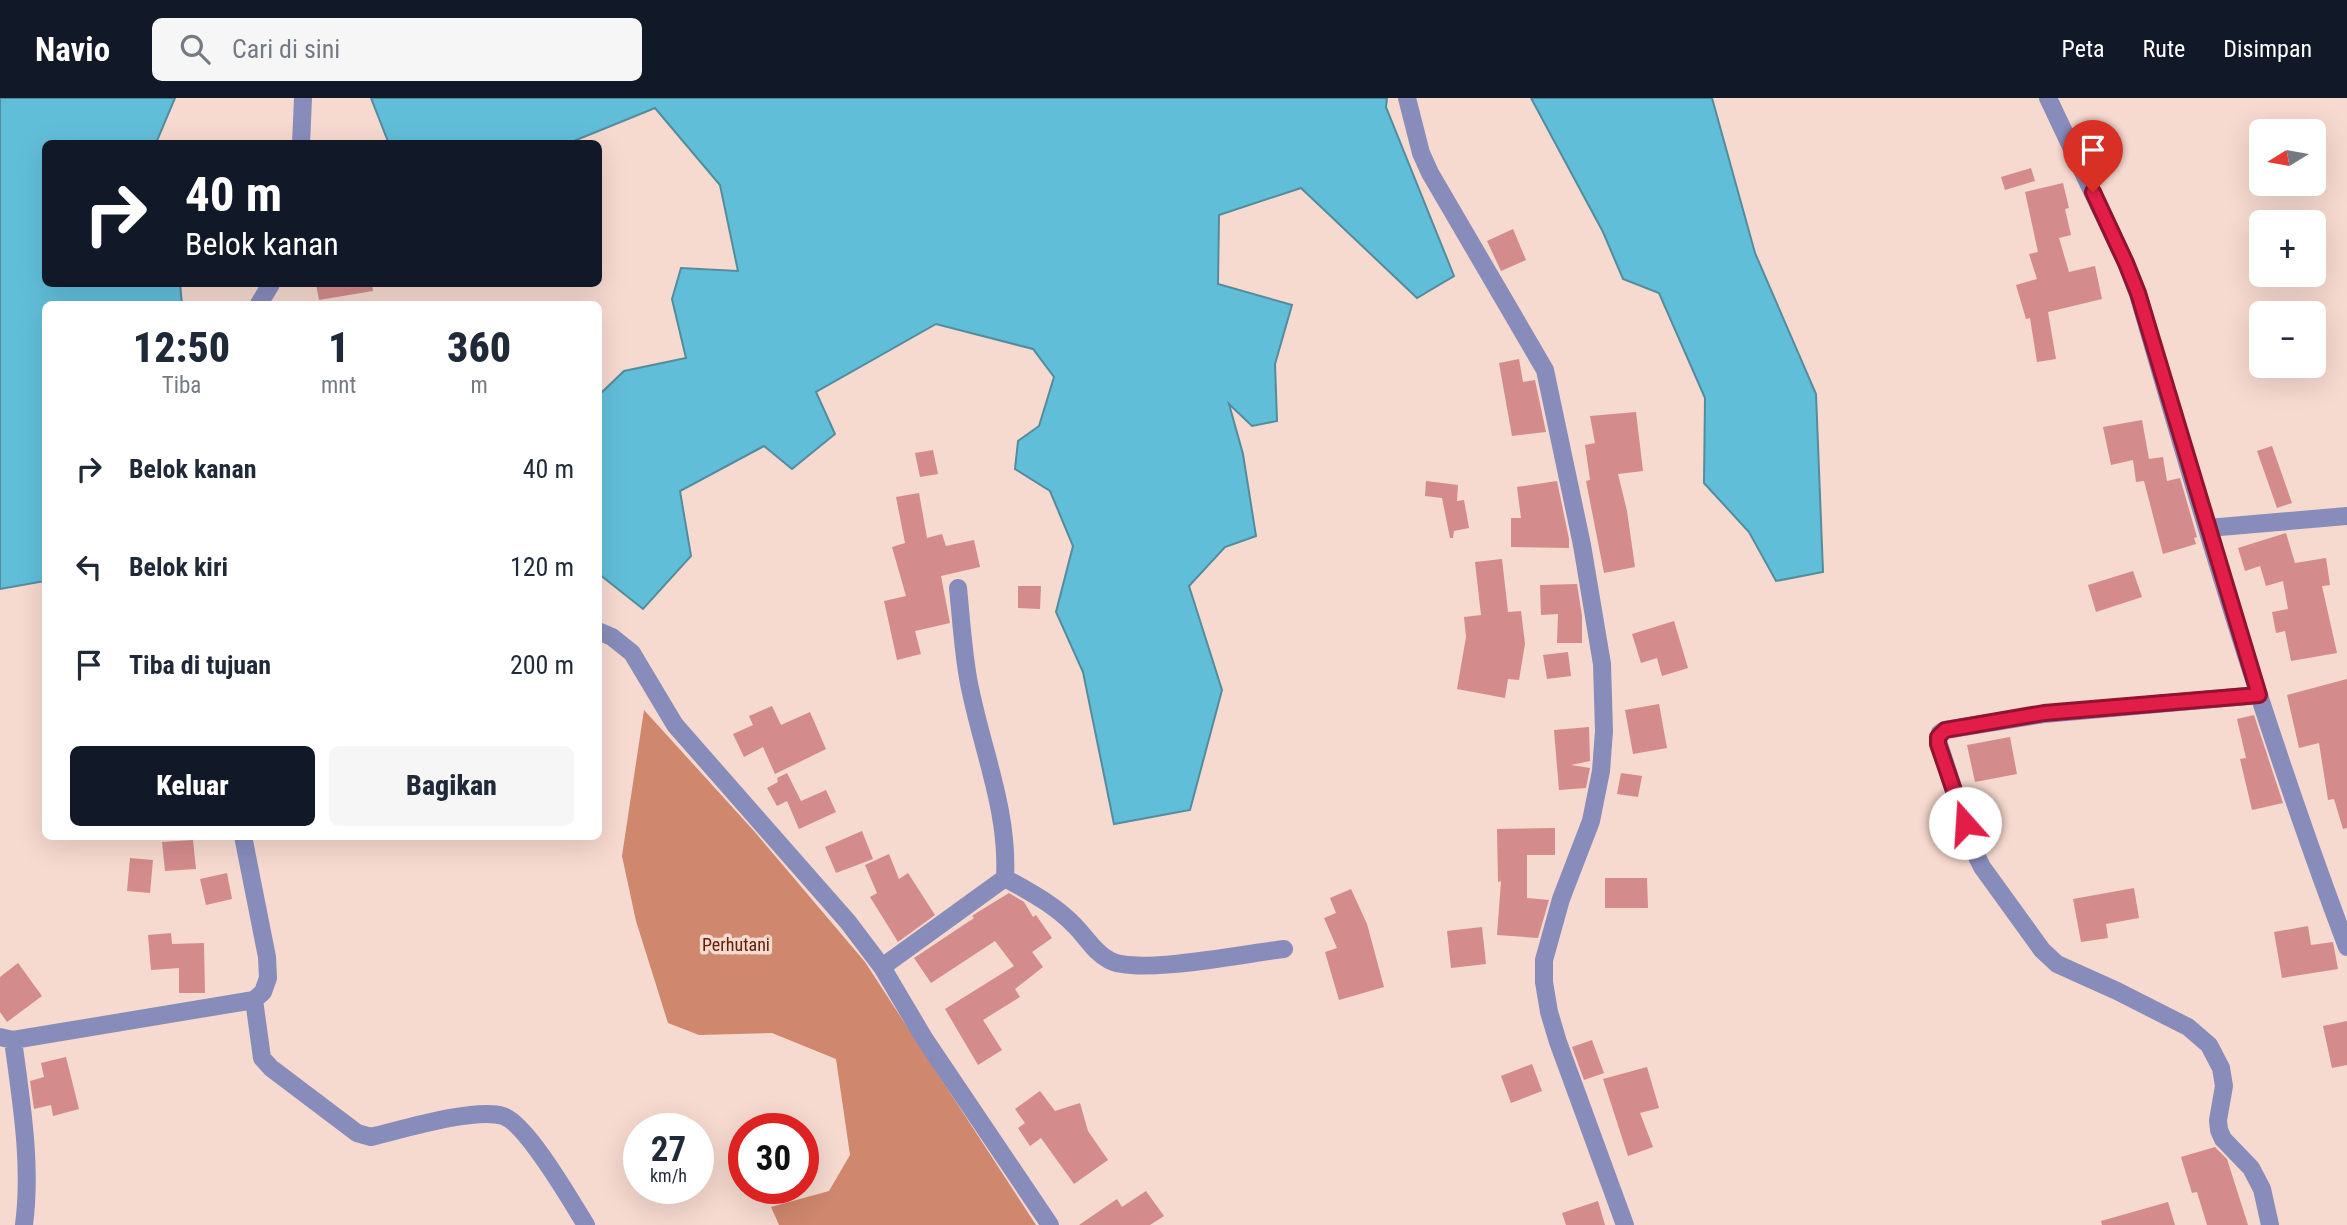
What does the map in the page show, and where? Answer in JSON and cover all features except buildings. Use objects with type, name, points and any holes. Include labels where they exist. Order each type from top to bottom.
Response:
[{"type":"street","points":[[301,140],[303,98]]},
{"type":"street","points":[[1407,98],[1421,153],[1430,173],[1545,370],[1582,545],[1602,664],[1604,731],[1601,771],[1591,821],[1561,899],[1545,960],[1544,982],[1558,1042],[1625,1225]]},
{"type":"street","points":[[2048,98],[2130,273],[2259,695],[2311,852],[2347,947]]},
{"type":"street","points":[[2208,528],[2347,516]]},
{"type":"street","points":[[958,588],[968,679],[1002,816],[1006,853],[1005,878]]},
{"type":"street","points":[[602,633],[632,653],[675,725],[848,922],[882,967],[924,1038],[1050,1225]]},
{"type":"street","points":[[2259,695],[2044,713],[1945,730],[1940,733],[1938,741],[1973,849],[1982,867],[2042,950],[2057,964],[2188,1027],[2209,1045],[2221,1068],[2224,1086],[2218,1120],[2219,1130],[2223,1139],[2250,1168],[2262,1189],[2270,1225]]},
{"type":"street","points":[[24,1225],[28,1194],[25,1130],[7,1038],[254,1000],[263,992],[268,978],[267,957],[244,840]]},
{"type":"street","points":[[1005,878],[1046,901],[1076,927],[1092,947],[1120,966],[1154,967],[1284,949]]},
{"type":"street","points":[[882,967],[1005,878]]},
{"type":"street","points":[[254,1000],[262,1058],[271,1068],[357,1133],[371,1137],[464,1115],[501,1115],[523,1130],[566,1190],[586,1225]]},
{"type":"green space","name":"Perhutani","points":[[644,710],[754,831],[865,962],[1036,1225],[779,1225],[771,1207],[782,1204],[819,1204],[819,1194],[829,1191],[850,1155],[836,1059],[772,1033],[699,1035],[668,1023],[636,921],[622,856]]},
{"type":"water","points":[[0,98],[175,98],[157,140],[42,140],[42,287],[180,287],[182,301],[42,301],[42,582],[0,589]]},
{"type":"water","points":[[371,98],[1387,98],[1386,107],[1454,276],[1417,298],[1301,188],[1219,215],[1218,284],[1292,305],[1275,364],[1277,421],[1252,426],[1229,404],[1243,454],[1256,536],[1225,547],[1189,586],[1222,690],[1190,810],[1114,824],[1083,672],[1056,612],[1073,546],[1050,491],[1015,469],[1018,441],[1039,426],[1054,377],[1033,349],[936,324],[816,392],[835,434],[792,469],[764,446],[680,491],[691,556],[643,609],[602,576],[602,392],[624,371],[686,358],[672,299],[681,268],[738,271],[720,185],[655,108],[576,140],[387,140]]},
{"type":"water","points":[[1531,98],[1712,98],[1755,253],[1816,394],[1823,572],[1776,581],[1749,532],[1704,483],[1705,398],[1659,293],[1623,279],[1603,232]]},
{"type":"route","points":[[1965,823],[1938,744],[1938,737],[1945,730],[2044,713],[2259,695],[2138,293],[2093,192]]}]
